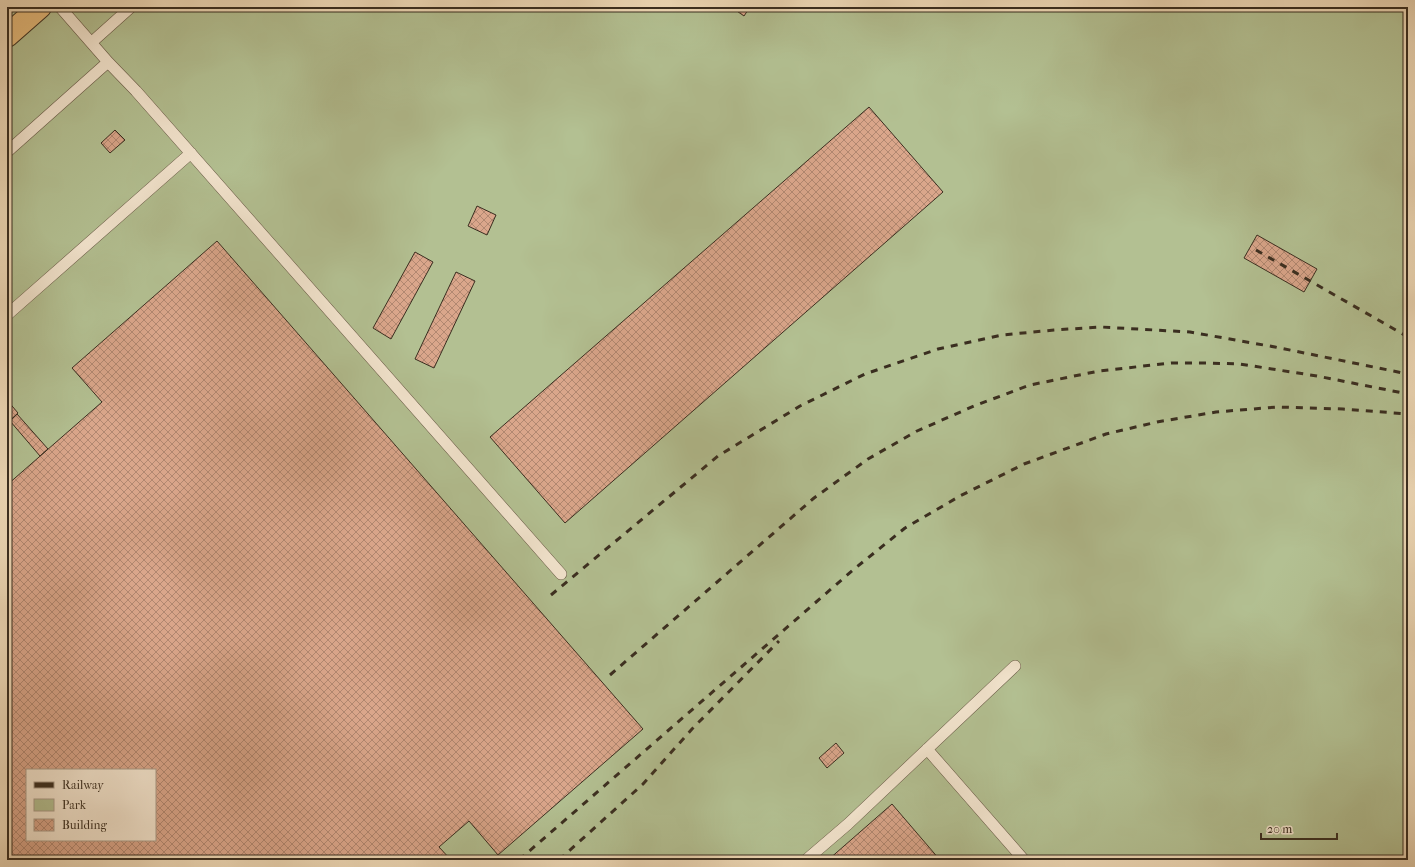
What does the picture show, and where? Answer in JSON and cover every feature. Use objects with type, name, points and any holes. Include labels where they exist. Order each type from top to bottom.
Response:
[{"type":"highway","points":[[7,36],[40,7]]},
{"type":"lane","points":[[60,7],[191,153],[561,574]]},
{"type":"lane","points":[[92,42],[131,7]]},
{"type":"lane","points":[[7,152],[108,62]]},
{"type":"lane","points":[[7,315],[191,153]]},
{"type":"lane","points":[[806,860],[848,824],[1015,666]]},
{"type":"lane","points":[[927,749],[1024,860]]},
{"type":"green space","points":[[7,7],[1408,7],[1408,860],[7,860]]},
{"type":"building","points":[[731,7],[750,7],[744,16]]},
{"type":"building","points":[[869,107],[943,192],[565,523],[490,437]]},
{"type":"building","points":[[115,130],[125,140],[110,153],[101,143]]},
{"type":"building","points":[[477,206],[496,215],[487,235],[468,226]]},
{"type":"building","points":[[1257,235],[1317,269],[1304,292],[1244,258]]},
{"type":"building","points":[[217,241],[643,729],[498,855],[469,821],[439,847],[451,860],[7,860],[7,485],[102,402],[72,368]]},
{"type":"building","points":[[415,252],[433,262],[391,339],[373,328]]},
{"type":"building","points":[[456,272],[475,281],[434,368],[415,359]]},
{"type":"building","points":[[7,400],[18,413],[7,423]]},
{"type":"building","points":[[17,414],[48,449],[40,456],[10,421]]},
{"type":"building","points":[[836,743],[844,753],[827,768],[819,758]]},
{"type":"building","points":[[892,804],[940,860],[828,860]]},
{"type":"railway","points":[[1256,250],[1408,337]]},
{"type":"railway","points":[[551,595],[718,456],[800,406],[865,374],[938,349],[1002,335],[1101,327],[1190,332],[1275,347],[1408,374]]},
{"type":"railway","points":[[610,675],[814,498],[868,459],[917,431],[974,406],[1030,385],[1099,371],[1171,363],[1206,363],[1240,364],[1317,376],[1408,394]]},
{"type":"railway","points":[[519,860],[853,570],[905,528],[960,496],[1024,464],[1106,434],[1157,422],[1216,412],[1277,407],[1343,409],[1408,414]]},
{"type":"railway","points":[[559,860],[643,784],[692,729],[779,641]]}]
